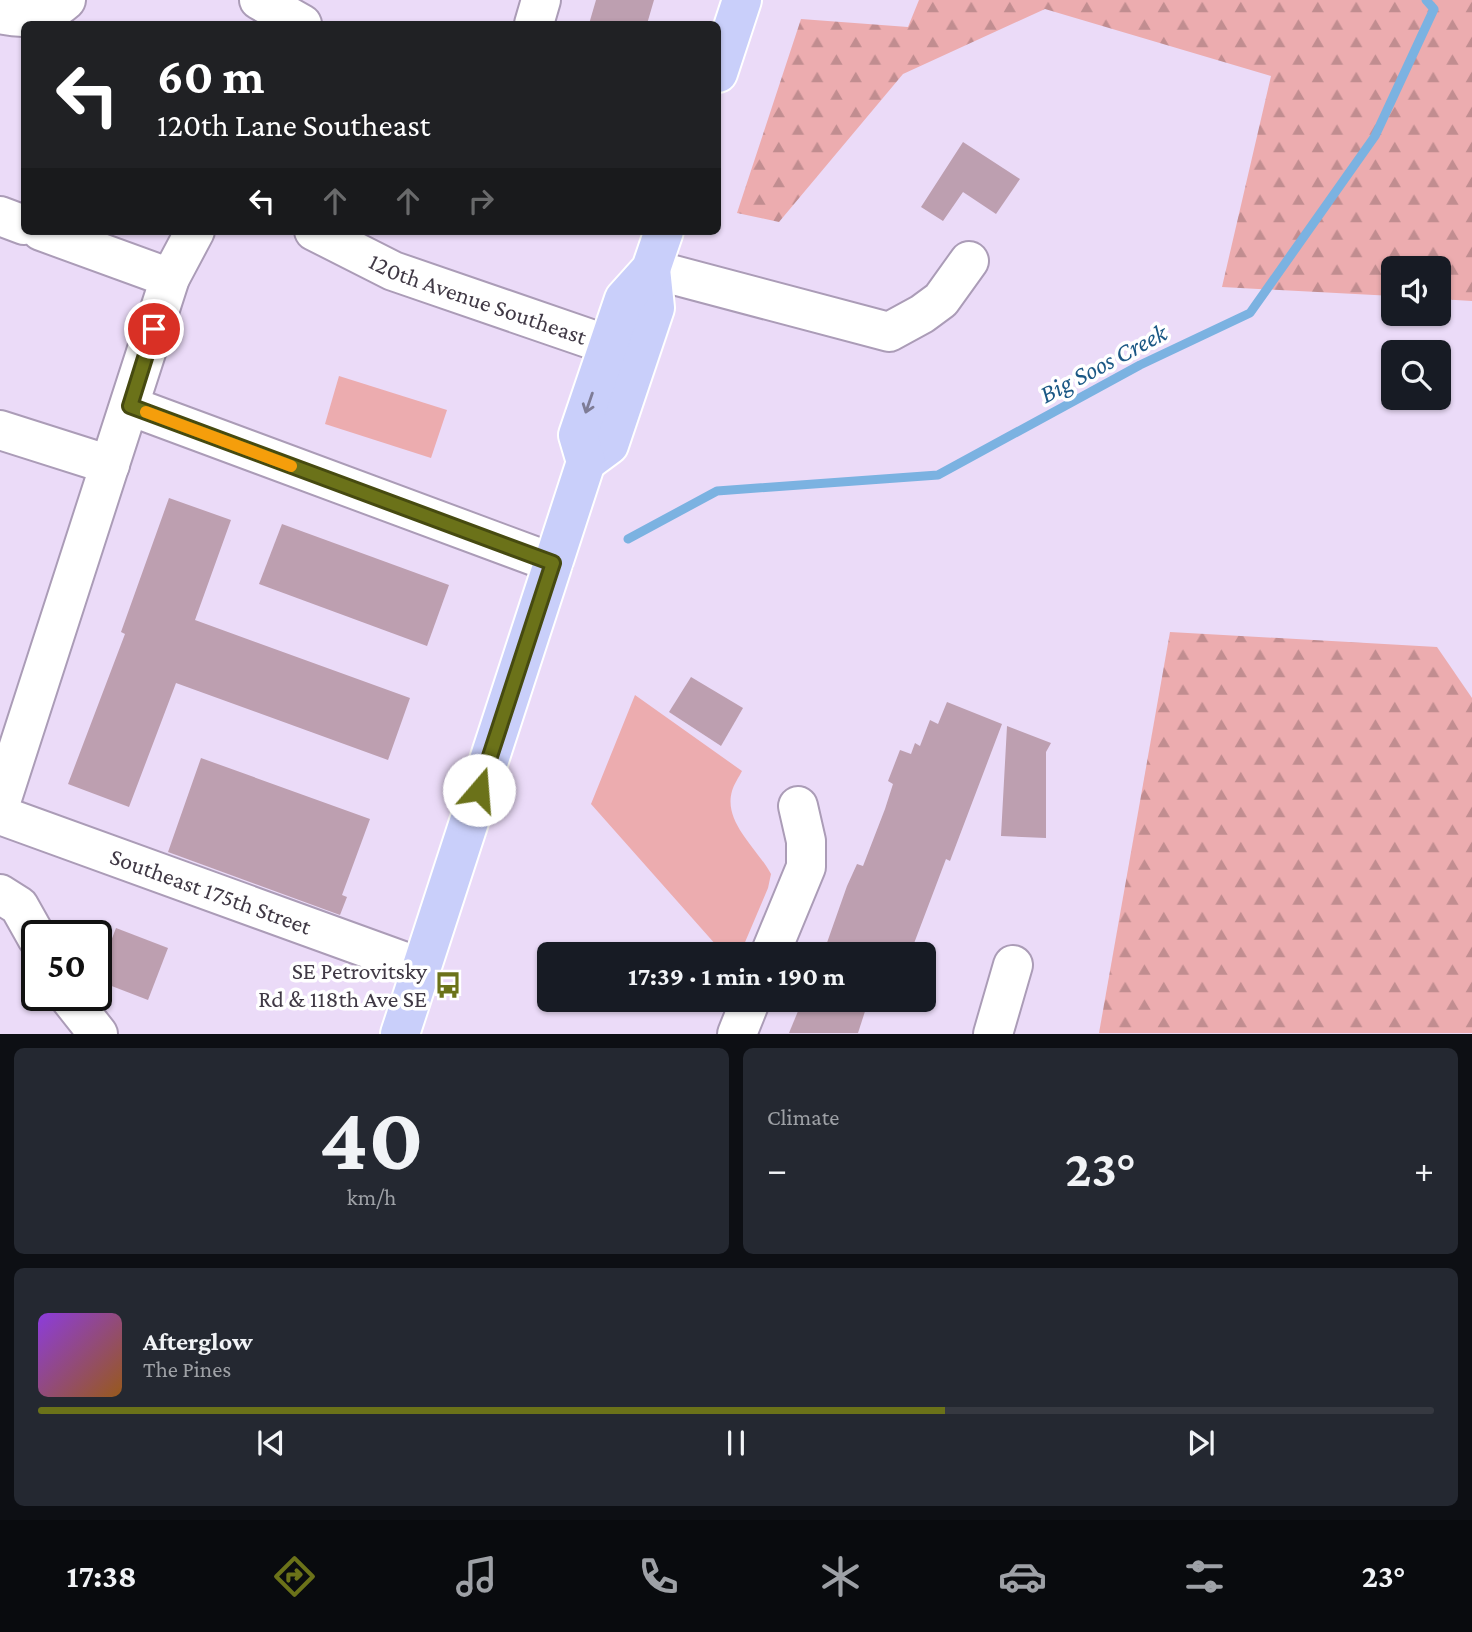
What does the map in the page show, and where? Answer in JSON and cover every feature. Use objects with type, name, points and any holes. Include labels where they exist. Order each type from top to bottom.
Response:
[{"type":"main road","points":[[721,64],[742,0]]},
{"type":"main road","points":[[400,1034],[586,462],[578,435],[624,299],[651,269],[663,235]]},
{"type":"main road","points":[[586,462],[609,445],[655,308],[651,269]]},
{"type":"street","points":[[0,14],[20,19],[55,9],[66,0]]},
{"type":"street","points":[[259,0],[299,21]]},
{"type":"street","points":[[307,21],[319,0]]},
{"type":"street","points":[[535,21],[541,0]]},
{"type":"street","points":[[0,216],[21,224]]},
{"type":"street","points":[[52,235],[170,278]]},
{"type":"street","points":[[0,805],[170,278],[193,235]]},
{"type":"street","name":"120th Avenue Southeast","points":[[322,235],[393,271],[608,345]]},
{"type":"street","points":[[651,269],[889,332],[941,300],[968,261]]},
{"type":"street","points":[[130,406],[553,563]]},
{"type":"street","points":[[0,430],[110,465]]},
{"type":"street","points":[[775,942],[806,867],[806,841],[798,806]]},
{"type":"street","name":"Southeast 175th Street","points":[[0,815],[422,968]]},
{"type":"street","points":[[0,894],[19,906],[27,920]]},
{"type":"street","points":[[993,1034],[1013,965]]},
{"type":"street","points":[[80,1011],[98,1034]]},
{"type":"street","points":[[737,1034],[746,1012]]},
{"type":"green space","points":[[919,0],[1472,0],[1472,301],[1451,300],[1451,256],[1381,256],[1381,295],[1222,287],[1271,76],[1045,9],[903,74],[779,222],[737,213],[801,19],[908,27]]},
{"type":"green space","points":[[339,376],[447,410],[431,458],[325,424]]},
{"type":"green space","points":[[1170,632],[1437,647],[1472,698],[1472,1033],[1099,1033]]},
{"type":"green space","points":[[635,695],[742,771],[732,791],[732,813],[771,874],[768,888],[745,942],[713,942],[591,804]]},
{"type":"building","points":[[596,0],[654,0],[648,21],[590,21]]},
{"type":"building","points":[[963,142],[1020,179],[996,214],[963,192],[943,221],[921,207]]},
{"type":"building","points":[[169,498],[231,520],[195,620],[410,698],[388,760],[176,683],[129,807],[68,784],[125,634],[121,632]]},
{"type":"building","points":[[282,524],[449,585],[427,646],[259,584]]},
{"type":"building","points":[[691,677],[743,708],[721,746],[669,712]]},
{"type":"building","points":[[947,702],[1002,724],[950,861],[946,859],[915,942],[827,942],[847,886],[857,864],[863,866],[885,809],[893,784],[888,781],[900,750],[911,754],[915,743],[920,746],[930,720],[938,724]]},
{"type":"building","points":[[1007,726],[1051,743],[1046,752],[1046,838],[1001,836]]},
{"type":"building","points":[[201,758],[370,819],[342,895],[347,897],[340,915],[168,852]]},
{"type":"building","points":[[116,928],[168,948],[148,1000],[112,986],[112,938]]},
{"type":"building","points":[[798,1012],[865,1012],[858,1033],[789,1033]]},
{"type":"waterway","name":"Big Soos Creek","points":[[628,539],[717,491],[938,475],[1140,365],[1250,313],[1375,136],[1434,9],[1426,0]]},
{"type":"slow traffic","points":[[146,412],[291,466]]},
{"type":"place","name":"SE Petrovitsky Rd & 118th Ave SE","points":[[448,985]]},
{"type":"route","points":[[154,329],[130,406],[553,563],[479,790]]}]
